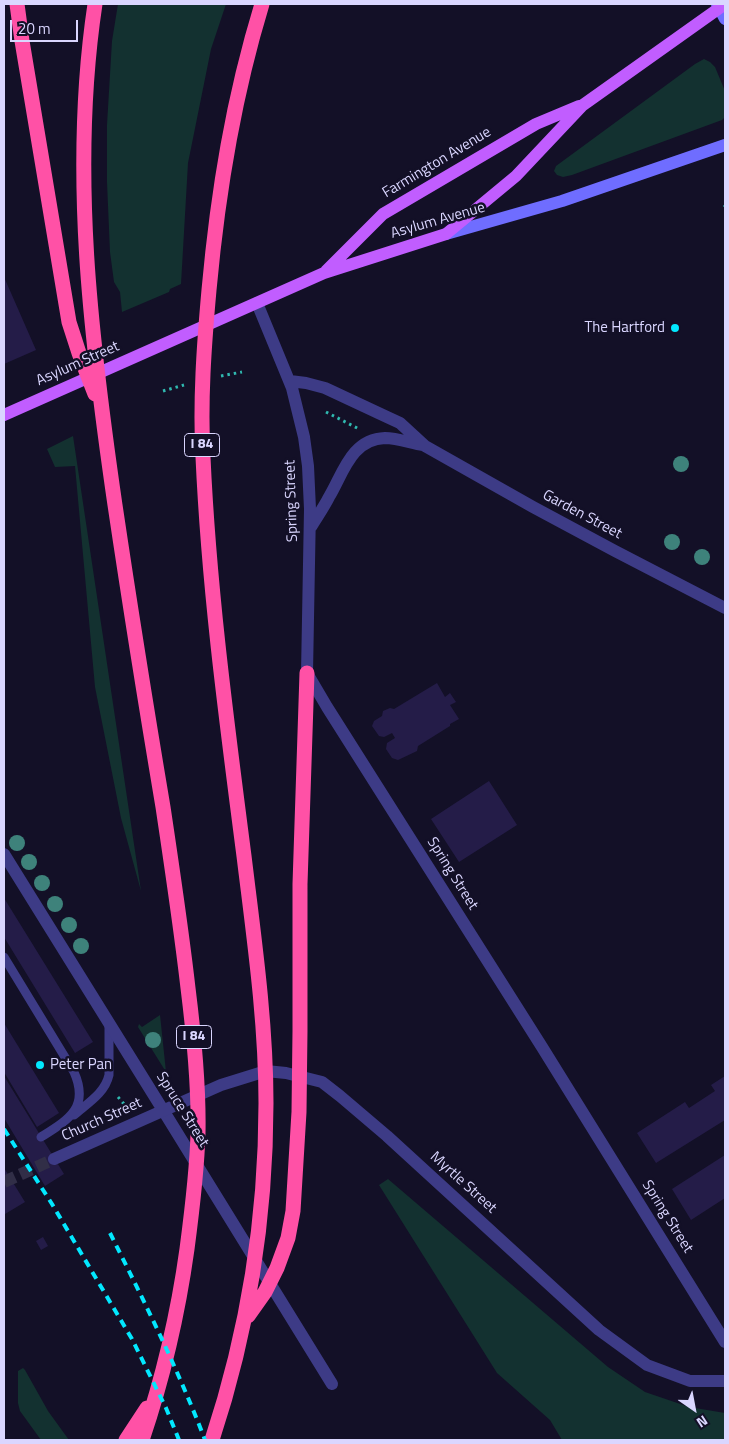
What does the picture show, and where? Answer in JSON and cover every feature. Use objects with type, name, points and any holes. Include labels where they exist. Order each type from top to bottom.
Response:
[{"type":"highway","points":[[17,4],[69,322],[84,368],[102,409]]},
{"type":"highway","name":"I 84","points":[[95,4],[84,138],[86,229],[92,326],[134,633],[171,858],[189,994],[197,1084],[197,1150],[183,1279],[176,1316],[142,1440]]},
{"type":"highway","name":"I 84","points":[[212,1440],[229,1386],[244,1321],[253,1270],[262,1203],[266,1101],[264,1039],[209,552],[203,456],[202,401],[206,318],[220,187],[238,95],[262,4]]},
{"type":"highway","points":[[244,1321],[265,1292],[277,1268],[288,1238],[292,1220],[300,1095],[300,884],[307,673]]},
{"type":"highway","points":[[126,1440],[156,1394]]},
{"type":"main road","name":"Farmington Avenue","points":[[446,234],[516,176],[584,105],[722,8]]},
{"type":"main road","name":"Farmington Avenue","points":[[324,273],[382,214],[536,124],[584,105]]},
{"type":"main road","name":"Asylum Avenue","points":[[166,343],[324,273],[446,234],[569,199],[725,144]]},
{"type":"main road","name":"Asylum Street","points":[[4,415],[166,343]]},
{"type":"street","points":[[251,305],[290,381]]},
{"type":"street","name":"Garden Street","points":[[290,381],[316,385],[349,398],[400,423],[426,446],[552,518],[725,608]]},
{"type":"street","name":"Spring Street","points":[[290,381],[307,453],[309,478],[310,527],[307,673],[725,1342]]},
{"type":"street","name":"Garden Street","points":[[310,527],[330,496],[346,463],[353,453],[363,446],[375,440],[386,438],[426,446]]},
{"type":"street","name":"Spruce Street","points":[[4,854],[332,1384]]},
{"type":"street","name":"Myrtle Street","points":[[163,1110],[221,1085],[266,1071],[286,1073],[322,1082],[387,1136],[599,1330],[647,1365],[690,1381],[725,1381]]},
{"type":"street","name":"Church Street","points":[[54,1159],[163,1110]]},
{"type":"lane","points":[[4,957],[76,1077],[80,1087],[79,1098],[70,1118]]},
{"type":"lane","points":[[41,1137],[70,1118],[96,1097],[106,1084],[109,1075],[109,1025]]},
{"type":"path","points":[[326,412],[361,431]]},
{"type":"path","points":[[118,1097],[124,1104]]},
{"type":"green space","points":[[118,4],[226,4],[211,49],[188,163],[181,284],[170,289],[169,292],[122,312],[120,292],[114,282],[110,252],[107,182],[107,125],[112,41]]},
{"type":"green space","points":[[704,59],[715,67],[725,91],[725,117],[722,120],[572,175],[563,177],[557,175],[554,171],[556,166]]},
{"type":"green space","points":[[73,436],[141,891],[121,818],[95,687],[75,466],[55,467],[47,449]]},
{"type":"green space","points":[[160,1015],[166,1072],[138,1027],[139,1024],[142,1027]]},
{"type":"green space","points":[[388,1179],[608,1367],[645,1392],[689,1407],[725,1413],[725,1440],[562,1440],[550,1420],[497,1373],[379,1185]]},
{"type":"green space","points":[[23,1368],[48,1411],[69,1440],[41,1440],[20,1411],[18,1403],[18,1371]]},
{"type":"building","points":[[4,277],[36,350],[4,364]]},
{"type":"building","points":[[437,683],[445,697],[450,693],[456,702],[450,705],[459,719],[418,746],[417,751],[398,760],[392,758],[386,749],[387,743],[395,738],[392,733],[384,737],[379,736],[372,726],[374,721],[382,716],[383,711],[390,708],[394,709]]},
{"type":"building","points":[[489,781],[517,825],[459,862],[431,819]]},
{"type":"building","points":[[4,898],[93,1042],[75,1053],[4,937]]},
{"type":"building","points":[[4,1023],[59,1113],[37,1127],[4,1072]]},
{"type":"building","points":[[4,1076],[64,1174],[45,1186],[4,1118]]},
{"type":"building","points":[[725,1076],[725,1120],[656,1163],[637,1133],[685,1102],[689,1108],[715,1091],[711,1085]]},
{"type":"building","points":[[725,1155],[725,1198],[691,1220],[672,1189]]},
{"type":"building","points":[[4,1168],[25,1202],[5,1214],[4,1212]]},
{"type":"building","points":[[43,1237],[48,1246],[41,1250],[36,1241]]},
{"type":"tunnel","points":[[4,1182],[54,1159]]},
{"type":"railway","points":[[4,1129],[52,1204],[132,1339],[166,1408],[179,1440]]},
{"type":"railway","points":[[110,1233],[172,1361],[205,1440]]},
{"type":"place","name":"The Hartford","points":[[675,328]]},
{"type":"place","name":"Peter Pan","points":[[40,1065]]}]
